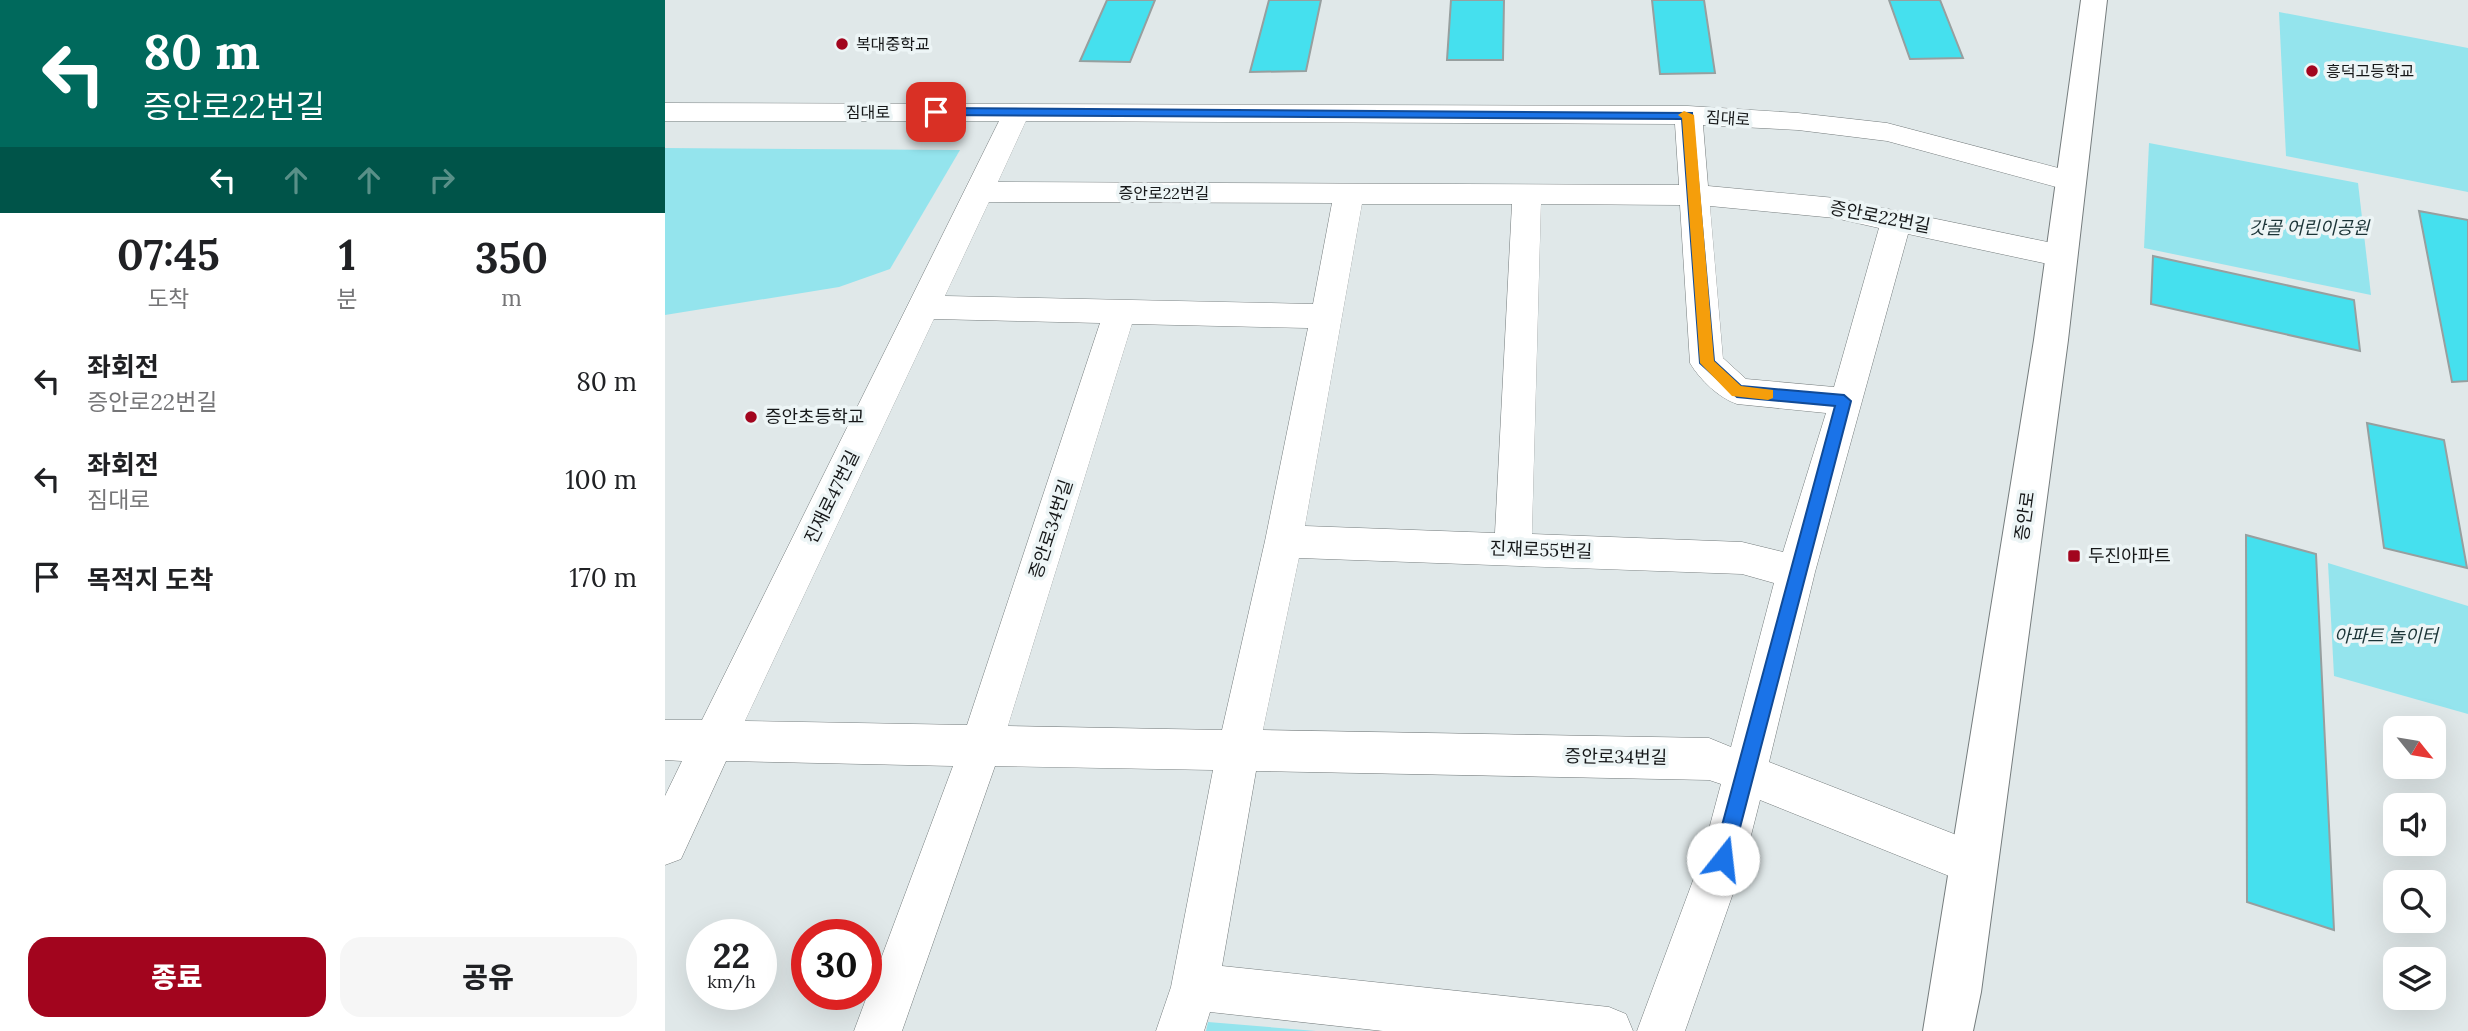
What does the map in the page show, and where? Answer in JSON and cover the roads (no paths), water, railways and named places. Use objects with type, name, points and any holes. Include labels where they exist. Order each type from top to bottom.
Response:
[{"type":"street","name":"증안로","points":[[1948,1031],[1957,992],[2062,256],[2094,0]]},
{"type":"street","name":"짐대로","points":[[665,112],[1688,115],[1861,128],[1955,149],[2071,181]]},
{"type":"street","name":"진재로47번길","points":[[665,843],[1017,112]]},
{"type":"street","points":[[1688,115],[1707,363],[1737,391],[1844,401]]},
{"type":"street","name":"증안로22번길","points":[[978,192],[1695,195],[1835,208],[2062,256]]},
{"type":"street","points":[[1349,194],[1284,541],[1238,751],[1188,1009],[1609,1031]]},
{"type":"street","points":[[1513,549],[1527,194]]},
{"type":"street","points":[[1661,1031],[1723,859],[1796,572],[1889,253],[1896,219]]},
{"type":"street","points":[[923,307],[1327,316]]},
{"type":"street","name":"증안로34번길","points":[[878,1031],[981,746],[1120,312]]},
{"type":"street","name":"진재로55번길","points":[[1284,541],[1742,558],[1796,572]]},
{"type":"street","name":"증안로34번길","points":[[665,740],[1709,759],[1974,864]]},
{"type":"place","name":"복대중학교","points":[[842,44]]},
{"type":"place","name":"흥덕고등학교","points":[[2312,71]]},
{"type":"place","name":"증안초등학교","points":[[751,417]]},
{"type":"place","name":"두진아파트","points":[[2074,556]]},
{"type":"park label","name":"갓골 어린이공원","points":[[2309,228]]},
{"type":"park label","name":"아파트 놀이터","points":[[2386,636]]}]
